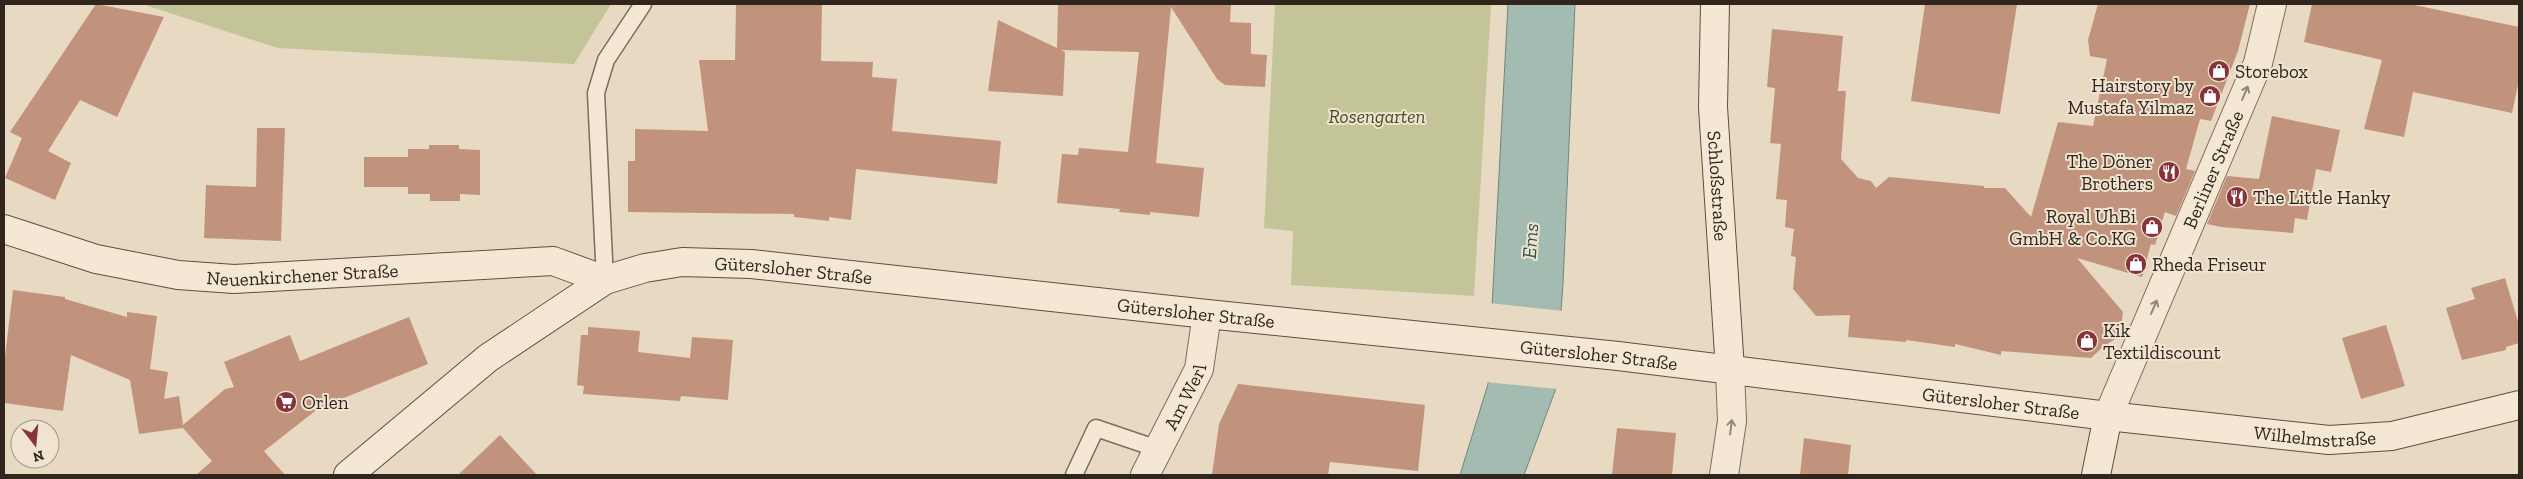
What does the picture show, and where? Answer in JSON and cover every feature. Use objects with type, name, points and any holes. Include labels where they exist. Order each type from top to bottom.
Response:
[{"type":"main road","name":"Schloßstraße","points":[[1715,4],[1713,107],[1732,420],[1724,475]]},
{"type":"main road","name":"Berliner Straße","points":[[2096,475],[2108,416],[2258,63],[2272,4]]},
{"type":"main road","name":"Neuenkirchener Straße","points":[[4,229],[96,259],[178,275],[234,279],[553,261],[605,280]]},
{"type":"main road","name":"Gütersloher Straße","points":[[348,475],[488,358],[605,280],[645,268],[682,262],[751,264],[1207,314],[1588,353],[2108,416]]},
{"type":"main road","name":"Am Werl","points":[[1144,475],[1198,369],[1207,314]]},
{"type":"main road","name":"Wilhelmstraße","points":[[2108,416],[2330,440],[2392,436],[2519,406]]},
{"type":"lane","points":[[605,280],[596,93],[606,60],[643,4]]},
{"type":"lane","points":[[1074,475],[1096,428],[1158,449]]},
{"type":"green space","points":[[142,4],[611,4],[574,64],[278,48]]},
{"type":"green space","name":"Rosengarten","points":[[1275,4],[1491,4],[1474,296],[1291,285],[1293,231],[1264,228]]},
{"type":"water","name":"Ems","points":[[1508,4],[1575,4],[1563,284],[1555,391],[1524,475],[1460,475],[1488,384]]},
{"type":"pier","points":[[1489,303],[1564,311],[1557,389],[1485,382]]},
{"type":"building","points":[[96,4],[164,17],[117,117],[80,100],[48,151],[71,163],[55,200],[5,178],[22,138],[10,132]]},
{"type":"building","points":[[736,4],[822,4],[821,61],[873,62],[872,77],[897,79],[892,131],[1001,141],[997,184],[856,169],[851,220],[829,217],[829,221],[794,217],[794,214],[628,212],[628,161],[635,161],[635,129],[708,131],[699,60],[735,60]]},
{"type":"building","points":[[1058,4],[1231,4],[1230,22],[1251,23],[1251,54],[1267,55],[1265,87],[1225,85],[1217,79],[1171,7],[1156,163],[1204,168],[1199,217],[1150,212],[1150,215],[1119,212],[1120,209],[1057,203],[1062,154],[1078,155],[1079,148],[1128,152],[1139,52],[1061,50],[1065,52],[1063,96],[988,91],[998,20],[1057,48]]},
{"type":"building","points":[[1925,4],[2017,4],[2000,114],[1911,101]]},
{"type":"building","points":[[2098,4],[2250,4],[2238,51],[2211,121],[2200,119],[2186,169],[2195,171],[2176,216],[2165,212],[2155,245],[2151,244],[2142,277],[2077,258],[2123,312],[2120,336],[2104,346],[2091,358],[2001,351],[2001,355],[1955,344],[1955,347],[1906,340],[1906,342],[1848,337],[1850,315],[1816,316],[1793,289],[1796,257],[1791,256],[1794,229],[1785,227],[1787,200],[1776,199],[1781,144],[1770,143],[1775,88],[1767,87],[1772,29],[1843,36],[1838,91],[1846,91],[1841,159],[1858,178],[1871,181],[1876,188],[1889,177],[1984,186],[1984,188],[2005,188],[2031,217],[2058,122],[2093,126],[2107,59],[2090,56],[2088,40]]},
{"type":"building","points":[[2312,4],[2410,4],[2519,27],[2519,80],[2512,113],[2413,92],[2404,137],[2364,129],[2382,60],[2304,42]]},
{"type":"building","points":[[2272,116],[2340,130],[2331,172],[2316,169],[2307,220],[2295,218],[2293,233],[2221,227],[2207,224],[2227,176],[2259,179]]},
{"type":"building","points":[[257,128],[285,128],[281,241],[204,238],[206,185],[256,187]]},
{"type":"building","points":[[429,145],[459,145],[459,149],[480,150],[480,195],[460,194],[460,201],[430,201],[430,194],[408,194],[408,187],[364,187],[364,157],[408,157],[408,149],[429,149]]},
{"type":"building","points":[[2505,278],[2519,325],[2519,343],[2506,347],[2506,350],[2462,360],[2446,308],[2475,299],[2471,288]]},
{"type":"building","points":[[13,290],[65,297],[65,299],[127,317],[127,312],[157,316],[150,369],[168,372],[164,399],[179,396],[183,425],[225,389],[234,387],[224,362],[290,335],[300,361],[409,317],[428,364],[319,408],[264,451],[285,475],[196,475],[212,461],[183,428],[139,434],[130,380],[71,355],[63,411],[4,403],[4,365]]},
{"type":"building","points":[[2386,325],[2405,386],[2361,399],[2342,338]]},
{"type":"building","points":[[588,327],[640,331],[638,352],[690,358],[692,337],[733,340],[728,400],[681,396],[680,401],[583,394],[584,386],[577,385],[581,335],[588,335]]},
{"type":"building","points":[[1238,384],[1425,405],[1418,471],[1330,462],[1328,475],[1212,475],[1219,424]]},
{"type":"building","points":[[1617,428],[1676,433],[1672,475],[1612,475]]},
{"type":"building","points":[[500,435],[537,475],[458,475]]},
{"type":"building","points":[[1804,438],[1851,445],[1848,475],[1800,475]]},
{"type":"place","name":"Storebox","points":[[2219,71]]},
{"type":"place","name":"Hairstory by Mustafa Yilmaz","points":[[2210,96]]},
{"type":"place","name":"The Döner Brothers","points":[[2169,172]]},
{"type":"place","name":"The Little Hanky","points":[[2237,197]]},
{"type":"place","name":"Royal UhBi GmbH & Co.KG","points":[[2152,227]]},
{"type":"place","name":"Rheda Friseur","points":[[2136,264]]},
{"type":"place","name":"Kik Textildiscount","points":[[2087,341]]},
{"type":"place","name":"Orlen","points":[[286,402]]}]
